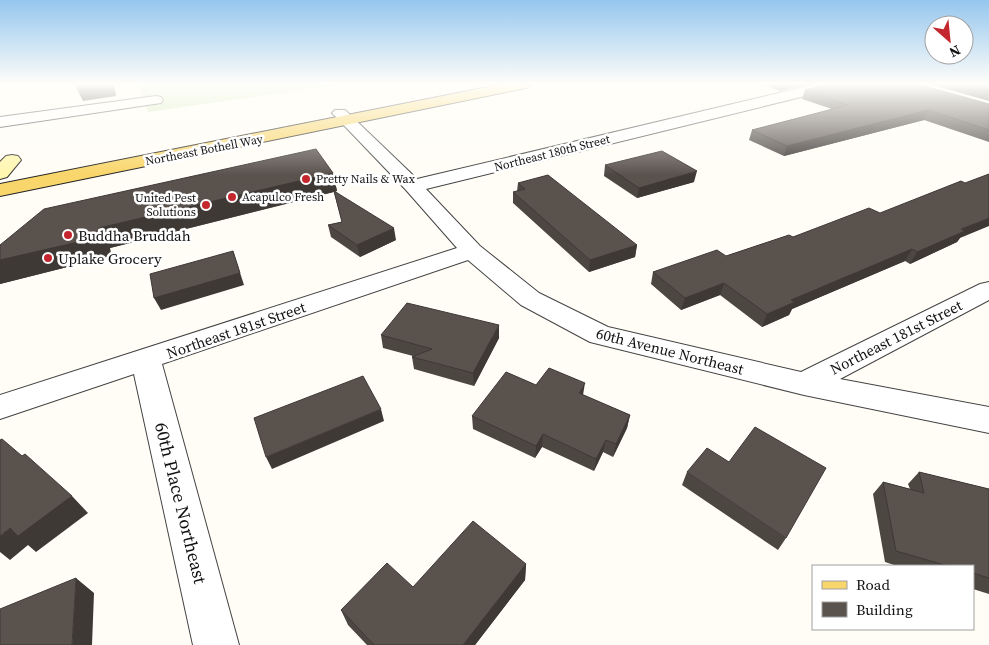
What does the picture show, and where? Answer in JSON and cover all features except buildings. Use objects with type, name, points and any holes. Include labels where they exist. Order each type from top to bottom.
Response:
[{"type":"main road","name":"Northeast Bothell Way","points":[[0,190],[356,114]]},
{"type":"main road","name":"Northeast Bothell Way","points":[[0,178],[360,114]]},
{"type":"street","points":[[0,122],[56,114]]},
{"type":"street","name":"Northeast 180th Street","points":[[413,186],[712,114]]},
{"type":"street","name":"60th Avenue Northeast","points":[[344,117],[413,186],[472,251],[530,299],[600,335],[804,384],[989,420]]},
{"type":"street","name":"Northeast 181st Street","points":[[0,407],[472,251]]},
{"type":"street","name":"Northeast 181st Street","points":[[804,384],[989,290]]},
{"type":"street","name":"60th Place Northeast","points":[[146,360],[216,645]]},
{"type":"place","name":"Pretty Nails & Wax","points":[[306,179]]},
{"type":"place","name":"Acapulco Fresh","points":[[232,197]]},
{"type":"place","name":"United Pest Solutions","points":[[206,205]]},
{"type":"place","name":"Buddha Bruddah","points":[[68,235]]},
{"type":"place","name":"Uplake Grocery","points":[[48,258]]}]
